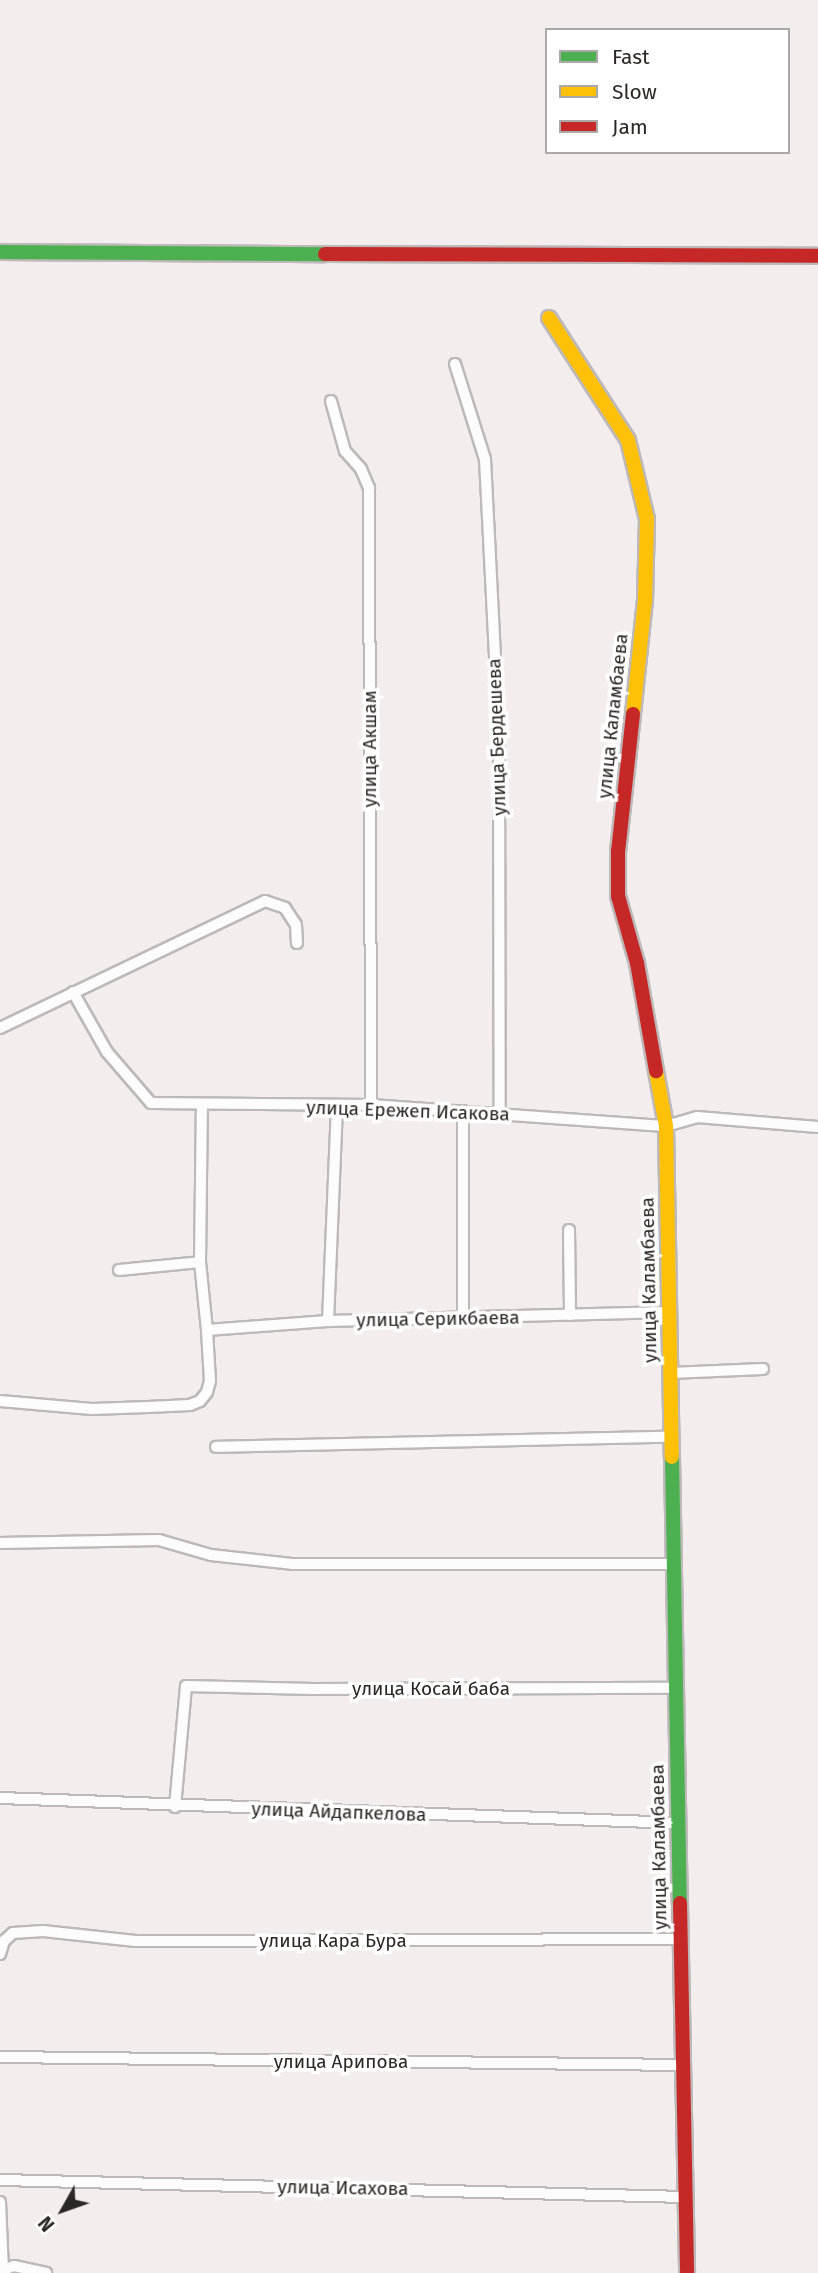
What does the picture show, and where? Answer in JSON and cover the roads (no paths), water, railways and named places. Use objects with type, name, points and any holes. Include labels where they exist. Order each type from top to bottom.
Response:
[{"type":"street","points":[[0,252],[818,256]]},
{"type":"street","name":"улица Каламбаева","points":[[549,318],[628,440],[647,519],[645,600],[618,850],[618,896],[637,963],[666,1126],[687,2273]]},
{"type":"street","name":"улица Бердешева","points":[[455,364],[485,459],[499,733],[500,1114]]},
{"type":"street","name":"улица Акшам","points":[[331,401],[345,450],[361,470],[369,488],[371,1105]]},
{"type":"street","points":[[0,1028],[265,901],[285,908],[296,925],[297,943]]},
{"type":"street","name":"улица Ережеп Исакова","points":[[73,992],[107,1052],[150,1103],[202,1106],[371,1105],[666,1126],[697,1117],[818,1127]]},
{"type":"street","points":[[0,1401],[92,1409],[190,1405],[200,1401],[210,1381],[200,1262],[202,1106]]},
{"type":"street","points":[[328,1321],[337,1107]]},
{"type":"street","points":[[463,1111],[463,1319]]},
{"type":"street","points":[[569,1230],[570,1315]]},
{"type":"street","points":[[119,1270],[200,1262]]},
{"type":"street","name":"улица Серикбаева","points":[[207,1330],[328,1321],[669,1312]]},
{"type":"street","points":[[670,1373],[763,1369]]},
{"type":"street","points":[[216,1447],[671,1437]]},
{"type":"street","points":[[0,1543],[159,1540],[211,1555],[292,1564],[673,1564]]},
{"type":"street","name":"улица Косай баба","points":[[175,1807],[186,1685],[313,1689],[676,1688]]},
{"type":"street","name":"улица Айдапкелова","points":[[0,1798],[175,1807],[678,1823]]},
{"type":"street","name":"улица Кара Бура","points":[[0,1954],[4,1941],[13,1933],[43,1931],[135,1941],[680,1939]]},
{"type":"street","name":"улица Арипова","points":[[0,2057],[683,2065]]},
{"type":"street","name":"улица Исахова","points":[[0,2180],[685,2197]]},
{"type":"street","points":[[0,2202],[3,2271],[14,2266],[46,2273]]}]
